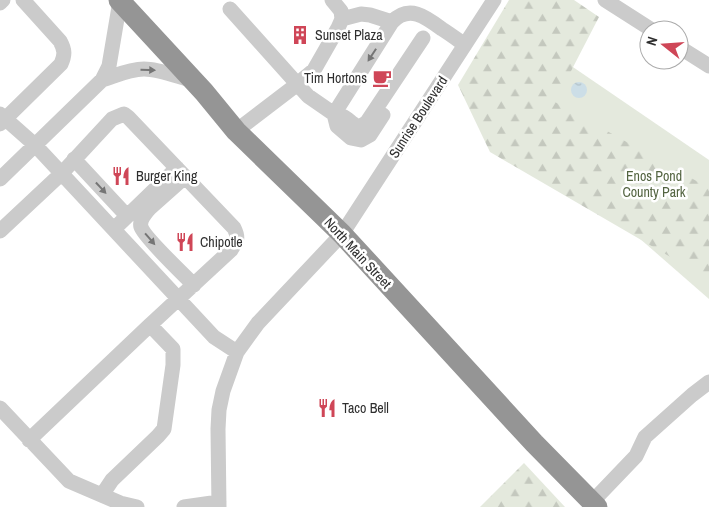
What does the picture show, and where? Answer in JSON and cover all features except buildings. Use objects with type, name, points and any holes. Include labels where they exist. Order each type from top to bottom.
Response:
[{"type":"highway","name":"North Main Street","points":[[119,0],[194,81],[236,131],[342,234],[534,443],[595,504]]},
{"type":"street","points":[[0,3],[3,0]]},
{"type":"street","points":[[23,0],[60,41],[64,48],[64,57],[61,64],[2,119],[35,145],[214,338],[237,352]]},
{"type":"street","points":[[0,179],[102,80],[109,66],[119,0]]},
{"type":"street","points":[[236,131],[314,70],[342,19],[341,11],[332,0]]},
{"type":"street","name":"Sunrise Boulevard","points":[[219,505],[219,410],[223,391],[237,352],[258,323],[342,234],[494,0]]},
{"type":"street","points":[[605,0],[639,22]]},
{"type":"street","points":[[230,9],[308,96],[334,114]]},
{"type":"street","points":[[342,19],[361,14],[392,22]]},
{"type":"street","points":[[433,22],[423,38],[413,68],[370,135],[361,140],[351,138],[336,126],[334,114],[396,18],[404,14],[420,14],[433,22],[465,45]]},
{"type":"street","points":[[689,53],[709,66]]},
{"type":"street","points":[[102,80],[130,71],[144,69],[156,70],[194,81]]},
{"type":"street","points":[[0,231],[62,173],[112,119],[124,114],[234,228],[237,235],[236,242],[231,250],[29,440]]},
{"type":"street","points":[[74,159],[128,216]]},
{"type":"street","points":[[114,229],[181,172]]},
{"type":"street","points":[[181,172],[144,215],[141,228],[194,285]]},
{"type":"street","points":[[102,495],[112,480],[164,430],[173,365],[173,350],[150,325]]},
{"type":"street","points":[[595,504],[636,456],[645,437],[709,382]]},
{"type":"street","points":[[0,408],[69,482],[137,507]]},
{"type":"street","points":[[184,507],[219,505]]},
{"type":"green space","points":[[509,0],[574,0],[599,17],[555,102],[709,188],[709,283],[698,273],[490,152],[458,85]]},
{"type":"green space","name":"Enos Pond County Park","points":[[567,63],[709,160],[709,299],[513,128]]},
{"type":"green space","points":[[524,463],[565,507],[480,507]]},
{"type":"water","points":[[576,82],[582,82],[587,87],[585,96],[576,98],[571,93],[571,87]]},
{"type":"place","name":"Sunset Plaza","points":[[300,35]]},
{"type":"place","name":"Tim Hortons","points":[[382,78]]},
{"type":"place","name":"Burger King","points":[[121,176]]},
{"type":"place","name":"Chipotle","points":[[185,242]]},
{"type":"place","name":"Taco Bell","points":[[327,408]]}]
